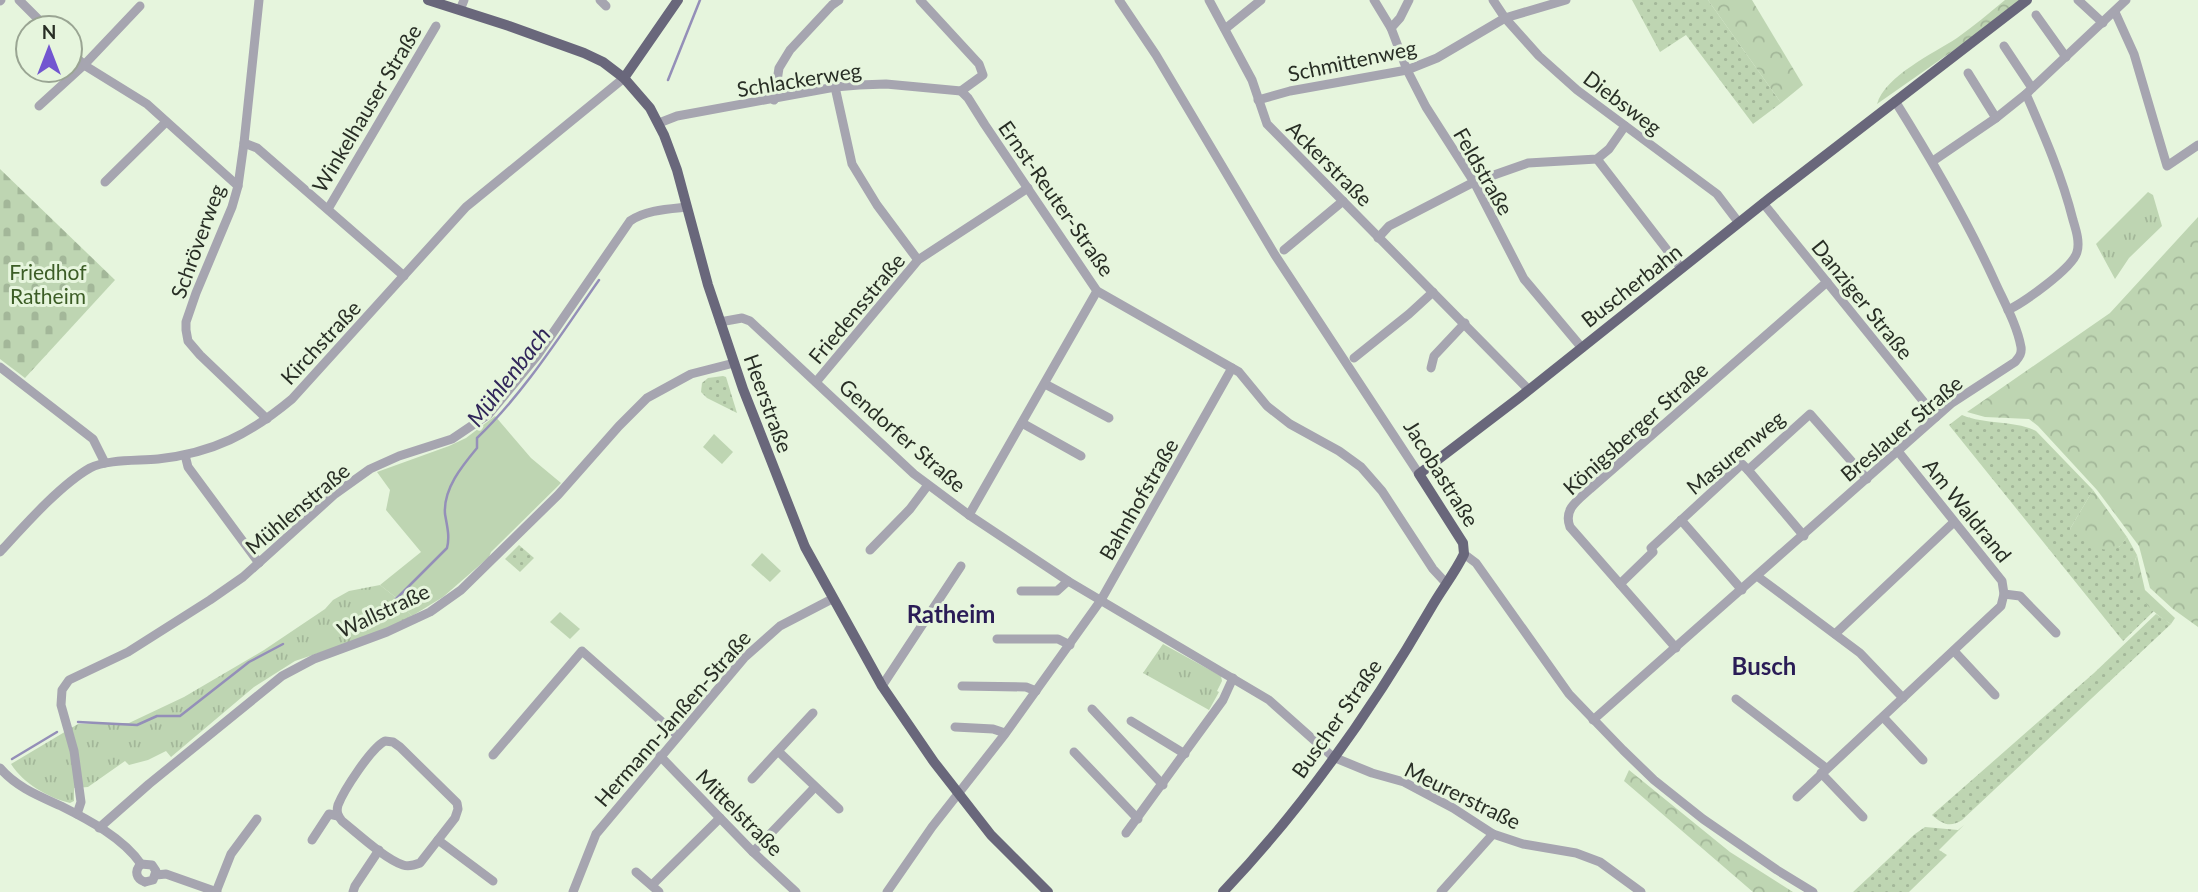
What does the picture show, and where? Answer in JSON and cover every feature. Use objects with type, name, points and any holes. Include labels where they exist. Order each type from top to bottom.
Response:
[{"type":"main road","name":"Heerstraße","points":[[428,0],[462,5],[584,52],[624,78],[650,108],[659,123],[677,170],[720,322],[759,434],[805,547],[882,686],[958,795],[993,837],[1048,892]]},
{"type":"main road","points":[[624,78],[678,0]]},
{"type":"main road","name":"Buscherbahn","points":[[1419,474],[1763,203],[2028,0]]},
{"type":"main road","name":"Jacobastraße","points":[[1419,474],[1463,543],[1464,554]]},
{"type":"main road","name":"Buscher Straße","points":[[1223,892],[1272,839],[1321,777],[1383,688],[1464,554]]},
{"type":"street","points":[[19,0],[33,14]]},
{"type":"street","name":"Schröverweg","points":[[259,0],[237,186],[232,207],[186,321],[186,330],[188,341],[200,355],[267,419]]},
{"type":"street","points":[[775,100],[779,68],[790,50],[839,0]]},
{"type":"street","points":[[920,0],[979,64],[984,75],[961,91]]},
{"type":"street","name":"Ackerstraße","points":[[1209,0],[1252,80],[1267,124],[1529,390]]},
{"type":"street","points":[[1225,29],[1261,0]]},
{"type":"street","name":"Feldstraße","points":[[1374,0],[1391,28],[1426,107],[1474,182],[1524,279],[1582,348]]},
{"type":"street","points":[[1391,28],[1400,18],[1409,0]]},
{"type":"street","name":"Diebsweg","points":[[1493,0],[1505,18],[1549,65],[1577,90],[1717,194],[1739,223]]},
{"type":"street","name":"Schmittenweg","points":[[1258,100],[1290,91],[1408,70],[1437,58],[1505,18],[1566,0]]},
{"type":"street","points":[[2078,0],[2103,23]]},
{"type":"street","points":[[1933,161],[1996,118],[2029,91],[2126,0]]},
{"type":"street","name":"Jacobastraße","points":[[1120,3],[1156,55],[1275,256],[1419,474]]},
{"type":"street","points":[[84,64],[140,6]]},
{"type":"street","points":[[2115,12],[2134,54],[2167,166],[2198,145]]},
{"type":"street","points":[[2036,15],[2066,57]]},
{"type":"street","name":"Winkelhauser Straße","points":[[327,209],[436,26]]},
{"type":"street","points":[[2004,46],[2029,91],[2065,188],[2078,238],[2077,253],[2071,264],[2022,303],[2008,310]]},
{"type":"street","points":[[84,66],[147,104],[237,186]]},
{"type":"street","points":[[1968,73],[1996,118]]},
{"type":"street","name":"Kirchstraße","points":[[0,552],[61,491],[90,468],[105,463],[185,455],[207,450],[230,441],[267,419],[292,399],[480,194],[624,78]]},
{"type":"street","points":[[39,106],[63,84]]},
{"type":"street","name":"Schlackerweg","points":[[659,123],[691,114],[835,88],[886,85],[961,91]]},
{"type":"street","points":[[835,88],[852,164],[877,205],[918,260]]},
{"type":"street","name":"Ernst-Reuter-Straße","points":[[961,91],[1097,291],[1239,372],[1267,405],[1290,424],[1339,450],[1367,472],[1433,569],[1446,583]]},
{"type":"street","name":"Breslauer Straße","points":[[1593,720],[1804,536],[1952,402],[2015,362],[2021,355],[2021,347],[2008,310],[1971,230],[1933,161],[1895,101]]},
{"type":"street","points":[[105,181],[166,122]]},
{"type":"street","points":[[1378,238],[1388,226],[1474,182],[1528,163],[1597,159],[1609,149],[1625,126]]},
{"type":"street","points":[[244,143],[257,148],[404,276]]},
{"type":"street","points":[[1597,159],[1681,268]]},
{"type":"street","name":"Friedensstraße","points":[[816,382],[918,260],[1028,188]]},
{"type":"street","points":[[1284,250],[1343,201]]},
{"type":"street","name":"Danziger Straße","points":[[1763,203],[1936,417]]},
{"type":"street","name":"Mühlenstraße","points":[[77,814],[81,802],[74,751],[61,705],[62,690],[69,680],[128,652],[210,600],[259,563],[335,494],[370,469],[399,456],[452,439],[489,414],[537,356],[630,221],[636,216],[687,206]]},
{"type":"street","name":"Königsberger Straße","points":[[1676,648],[1570,527],[1567,515],[1570,508],[1827,282]]},
{"type":"street","points":[[969,515],[1097,291]]},
{"type":"street","points":[[1354,358],[1433,292]]},
{"type":"street","name":"Gendorfer Straße","points":[[720,322],[742,318],[751,321],[914,474],[969,515],[1101,600]]},
{"type":"street","points":[[1431,368],[1434,356],[1465,323]]},
{"type":"street","name":"Wallstraße","points":[[99,828],[149,783],[282,676],[314,659],[430,612],[461,590],[558,495],[647,398],[691,374],[734,363]]},
{"type":"street","points":[[0,366],[93,439],[105,463]]},
{"type":"street","name":"Bahnhofstraße","points":[[887,892],[1101,600],[1232,368]]},
{"type":"street","points":[[1045,384],[1109,418]]},
{"type":"street","name":"Masurenweg","points":[[1620,584],[1653,552],[1651,548],[1742,464],[1748,470],[1810,414],[1867,479]]},
{"type":"street","points":[[1022,423],[1081,456]]},
{"type":"street","name":"Am Waldrand","points":[[1797,797],[2001,606],[2004,594],[2002,580],[1897,450]]},
{"type":"street","points":[[185,455],[188,467],[259,563]]},
{"type":"street","points":[[1748,470],[1804,536]]},
{"type":"street","points":[[870,550],[910,509],[928,485]]},
{"type":"street","name":"Masurenweg","points":[[1681,520],[1742,590]]},
{"type":"street","points":[[1835,634],[1954,522]]},
{"type":"street","name":"Jacobastraße","points":[[1464,554],[1476,563],[1554,675],[1579,706],[1654,780],[1703,820],[1813,892]]},
{"type":"street","points":[[882,686],[961,566]]},
{"type":"street","points":[[1757,576],[1860,653],[1903,698]]},
{"type":"street","points":[[1021,591],[1057,591],[1068,581]]},
{"type":"street","name":"Am Waldrand","points":[[2004,594],[2020,596],[2056,634]]},
{"type":"street","name":"Hermann-Janßen-Straße","points":[[573,892],[596,834],[744,658],[780,626],[832,599]]},
{"type":"street","name":"Meurerstraße","points":[[1101,600],[1269,700],[1333,757],[1372,773],[1404,782],[1453,808],[1493,834],[1522,844],[1576,853],[1600,862],[1641,892]]},
{"type":"street","points":[[998,639],[1058,639],[1070,645]]},
{"type":"street","points":[[1954,650],[1995,695]]},
{"type":"street","points":[[493,755],[582,651],[678,736]]},
{"type":"street","points":[[1126,833],[1223,700],[1233,678]]},
{"type":"street","points":[[962,687],[1026,688],[1036,691]]},
{"type":"street","points":[[1735,699],[1824,771],[1863,817]]},
{"type":"street","points":[[1092,709],[1163,785]]},
{"type":"street","points":[[752,779],[813,713]]},
{"type":"street","points":[[1883,716],[1923,760]]},
{"type":"street","points":[[1131,721],[1185,754]]},
{"type":"street","points":[[955,727],[993,729],[1005,733]]},
{"type":"street","points":[[385,741],[393,742],[457,803],[458,809],[455,818],[420,863],[415,865],[404,865],[338,816],[338,807],[356,773],[377,745],[385,741]]},
{"type":"street","points":[[779,752],[839,809]]},
{"type":"street","points":[[1074,752],[1138,819]]},
{"type":"street","name":"Mittelstraße","points":[[660,756],[753,852],[796,892]]},
{"type":"street","points":[[1,771],[33,793],[99,828],[134,853],[141,864]]},
{"type":"street","points":[[753,852],[815,788]]},
{"type":"street","points":[[312,840],[329,814],[338,816]]},
{"type":"street","points":[[636,872],[656,889],[720,818]]},
{"type":"street","points":[[141,864],[136,875],[144,887],[156,875],[166,874],[217,892],[231,854],[257,819]]},
{"type":"street","points":[[1441,892],[1493,834]]},
{"type":"street","points":[[438,840],[493,881]]},
{"type":"street","points":[[353,892],[379,849]]},
{"type":"street","points":[[141,864],[152,865],[156,875]]},
{"type":"green space","points":[[1632,0],[1708,0],[1781,103],[1753,124],[1686,35],[1660,52]]},
{"type":"green space","points":[[1708,0],[1752,0],[1803,85],[1781,103]]},
{"type":"green space","points":[[2005,0],[2021,0],[1877,104],[1882,94],[1900,75],[1957,38]]},
{"type":"green space","name":"Friedhof Ratheim","points":[[0,169],[115,280],[25,378],[0,359]]},
{"type":"green space","points":[[2148,192],[2153,195],[2162,226],[2129,258],[2115,279],[2096,244]]},
{"type":"green space","points":[[2198,217],[2198,627],[2150,588],[2139,546],[2097,490],[2038,426],[2029,419],[1985,417],[1967,412],[2110,313]]},
{"type":"green space","points":[[726,377],[737,413],[707,398],[701,392],[702,383],[708,378]]},
{"type":"green space","points":[[1962,415],[2019,425],[2036,431],[2093,490],[2070,529],[2119,547],[2127,537],[2137,555],[2134,570],[2137,585],[2154,611],[2123,641],[1949,425]]},
{"type":"green space","points":[[495,416],[531,458],[561,483],[489,557],[443,597],[412,616],[380,585],[421,552],[386,510],[390,490],[377,472],[466,438]]},
{"type":"green space","points":[[714,434],[733,452],[722,464],[703,447]]},
{"type":"green space","points":[[2093,490],[2127,537],[2114,549],[2093,546],[2070,529]]},
{"type":"green space","points":[[519,545],[534,558],[520,572],[505,559]]},
{"type":"green space","points":[[762,553],[781,571],[770,582],[751,565]]},
{"type":"green space","points":[[2137,555],[2145,590],[2175,618],[2171,624],[2153,611],[2140,595],[2134,576]]},
{"type":"green space","points":[[380,585],[412,616],[380,632],[295,661],[254,687],[171,757],[166,751],[129,765],[125,761],[88,787],[74,788],[74,801],[70,803],[37,789],[22,778],[11,764],[78,724],[129,723],[184,697],[264,650],[325,609],[333,600],[349,591]]},
{"type":"green space","points":[[560,612],[580,629],[570,639],[550,622]]},
{"type":"green space","points":[[2156,614],[2171,624],[1962,820],[1946,824],[1932,815],[2094,673]]},
{"type":"green space","points":[[1163,644],[1221,676],[1222,681],[1217,691],[1219,692],[1209,710],[1143,673]]},
{"type":"green space","points":[[1629,770],[1730,852],[1793,892],[1753,892],[1624,781]]},
{"type":"green space","points":[[1964,825],[1939,850],[1947,855],[1909,892],[1853,892],[1925,827],[1958,830]]},
{"type":"waterway","name":"Mühlenbach","points":[[668,80],[700,0]]},
{"type":"waterway","name":"Mühlenbach","points":[[396,599],[447,548],[447,496],[460,470],[477,448],[477,438],[527,382],[599,280]]},
{"type":"waterway","name":"Mühlenbach","points":[[78,722],[137,725],[157,716],[180,716],[249,662],[283,644]]},
{"type":"waterway","name":"Mühlenbach","points":[[12,759],[57,732]]},
{"type":"district","name":"Ratheim","points":[[951,613]]},
{"type":"district","name":"Busch","points":[[1764,665]]}]
